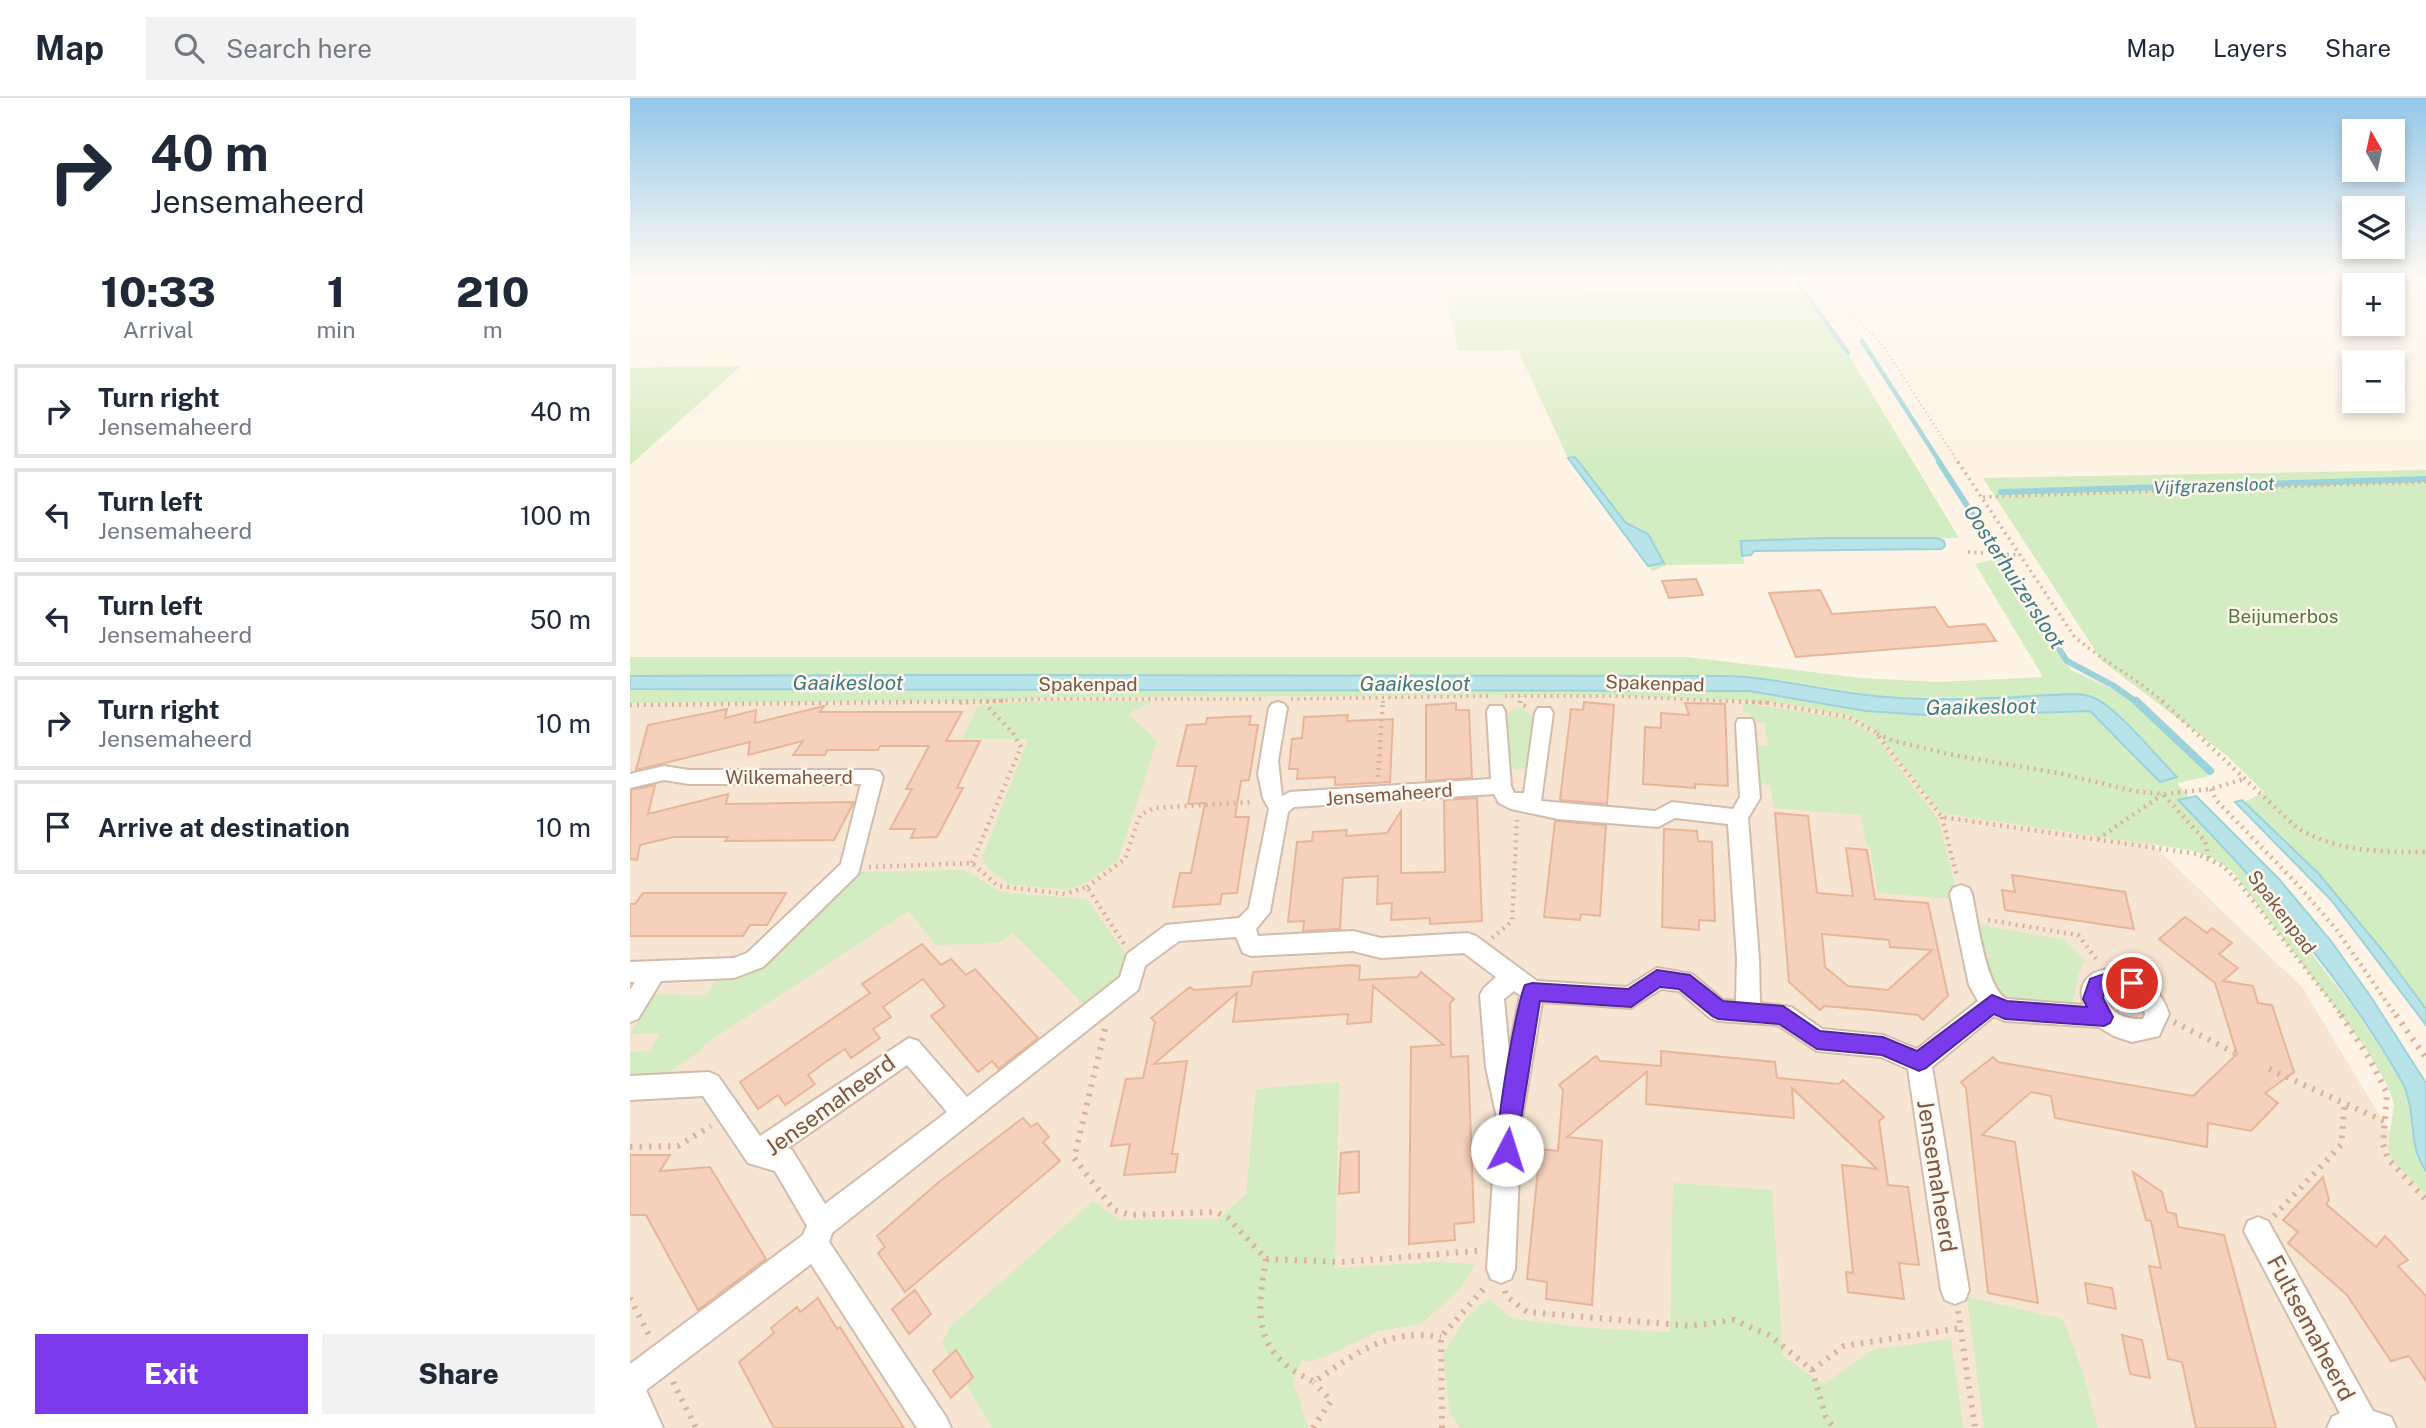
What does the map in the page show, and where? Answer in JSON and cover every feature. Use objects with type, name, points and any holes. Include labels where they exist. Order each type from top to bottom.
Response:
[{"type":"street","points":[[630,1383],[1130,983],[1135,961],[1174,932],[1244,927],[1259,912],[1275,805],[1268,783],[1274,702]]},
{"type":"street","points":[[1496,711],[1501,786],[1506,798],[1518,804],[1658,819],[1672,810],[1738,817]]},
{"type":"street","points":[[1518,804],[1533,797],[1544,713]]},
{"type":"street","points":[[1745,724],[1750,798],[1738,817],[1748,959],[1748,1013]]},
{"type":"street","name":"Wilkemaheerd","points":[[630,781],[664,773],[689,777],[873,777],[851,868]]},
{"type":"street","name":"Jensemaheerd","points":[[1275,805],[1290,800],[1501,786]]},
{"type":"street","points":[[630,972],[734,968],[755,960],[851,868]]},
{"type":"street","points":[[1963,905],[1981,985],[1992,1004],[2005,1010],[2104,1017]]},
{"type":"street","points":[[1244,927],[1251,946],[1353,941],[1381,948],[1468,943],[1522,984]]},
{"type":"street","points":[[630,1010],[655,971]]},
{"type":"street","points":[[1508,1125],[1492,995],[1522,984],[1631,998],[1657,978],[1684,981],[1718,1010],[1783,1015],[1817,1040],[1883,1046],[1919,1062],[1992,1004]]},
{"type":"street","points":[[2112,978],[2132,983],[2150,997],[2157,1014],[2156,1022],[2151,1028],[2134,1032],[2113,1024],[2104,1017],[2097,1008],[2093,991],[2103,980],[2112,978]]},
{"type":"street","points":[[1502,1259],[1508,1125],[1522,984]]},
{"type":"street","name":"Jensemaheerd","points":[[757,1154],[909,1049],[965,1114]]},
{"type":"street","name":"Jensemaheerd","points":[[1919,1062],[1955,1290]]},
{"type":"street","points":[[630,1088],[709,1084],[757,1154]]},
{"type":"street","name":"Jensemaheerd","points":[[757,1154],[783,1159],[818,1234],[935,1428]]},
{"type":"street","name":"Fultsemaheerd","points":[[2259,1231],[2362,1427]]},
{"type":"street","points":[[630,1406],[640,1428]]},
{"type":"path","points":[[1880,342],[2018,555],[2074,636],[2086,648],[2144,684],[2297,828],[2315,840],[2335,848],[2377,852],[2426,852]]},
{"type":"path","points":[[1982,497],[2426,482]]},
{"type":"path","points":[[1968,552],[2005,552],[2018,555]]},
{"type":"path","name":"Spakenpad","points":[[630,705],[984,703],[1035,699],[1274,702],[1612,696],[1768,703],[1848,717],[1875,732],[1942,817],[2197,854],[2223,866],[2236,878],[2362,1047],[2389,1099],[2388,1124],[2383,1145],[2385,1154],[2398,1172],[2426,1200]]},
{"type":"path","points":[[1377,796],[1383,698]]},
{"type":"path","points":[[972,863],[1021,747],[1013,733],[984,703]]},
{"type":"path","points":[[1875,732],[1894,741],[1953,755],[2163,794],[2211,789],[2245,779]]},
{"type":"path","points":[[2211,789],[2216,800],[2298,885],[2336,929],[2426,1058]]},
{"type":"path","points":[[2098,839],[2163,794]]},
{"type":"path","points":[[2163,794],[2206,841],[2209,859]]},
{"type":"path","points":[[1478,950],[1512,921],[1518,804]]},
{"type":"path","points":[[851,868],[972,863],[998,886],[1065,894],[1087,887],[1125,859],[1140,815],[1154,808],[1275,805]]},
{"type":"path","points":[[1942,817],[1963,905],[2078,935],[2112,978]]},
{"type":"path","points":[[1087,887],[1135,961]]},
{"type":"path","points":[[1112,998],[1074,1158],[1114,1210],[1130,1215],[1216,1212],[1228,1218],[1266,1259],[1342,1262],[1502,1259]]},
{"type":"path","points":[[2157,1014],[2235,1053]]},
{"type":"path","points":[[2269,1069],[2388,1124]]},
{"type":"path","points":[[2259,1231],[2341,1145],[2345,1104]]},
{"type":"path","points":[[630,1147],[678,1146],[730,1115]]},
{"type":"path","points":[[1266,1259],[1258,1308],[1265,1338],[1285,1365],[1314,1382],[1331,1401],[1313,1428]]},
{"type":"path","points":[[1442,1428],[1441,1337],[1502,1259]]},
{"type":"path","points":[[1502,1259],[1506,1296],[1527,1312],[1691,1326],[1734,1320],[1769,1335],[1812,1370],[1826,1417],[1834,1428]]},
{"type":"path","points":[[1955,1290],[1975,1428]]},
{"type":"path","points":[[1812,1370],[1844,1346],[1960,1328]]},
{"type":"path","points":[[1314,1382],[1374,1341],[1421,1332],[1441,1337]]},
{"type":"shaded area","points":[[1748,695],[2043,740],[2302,987],[2426,1192],[2426,1428],[630,1428],[630,697]]},
{"type":"green space","points":[[1456,342],[1840,342],[1959,538],[1742,541],[1744,564],[1668,565],[1652,571],[1648,566],[1663,563],[1648,534],[1626,523],[1575,457],[1568,458],[1518,350],[1458,351]]},
{"type":"green space","points":[[741,366],[630,465],[630,368]]},
{"type":"green space","name":"Beijumerbos","points":[[2426,470],[2426,1009],[2383,951],[2319,874],[2245,802],[2264,792],[2226,755],[2102,661],[1983,478]]},
{"type":"green space","points":[[1996,555],[2071,670],[2130,697],[2209,776],[2177,783],[2190,798],[2179,800],[2256,882],[2352,1006],[2401,1079],[2410,1097],[2411,1129],[2418,1160],[2426,1171],[2426,1195],[2392,1159],[2388,1146],[2394,1105],[2388,1086],[2366,1049],[2232,871],[2209,856],[2190,850],[1941,813],[1875,730],[1848,715],[1774,702],[1611,695],[1057,697],[982,701],[630,703],[630,689],[1749,691],[1866,711],[1940,716],[2090,711],[2160,782],[2176,778],[2114,712],[1992,698],[1886,697],[1739,676],[630,676],[630,657],[1687,657],[1862,678],[1938,682],[2043,677],[1975,564],[1992,560]]},
{"type":"green space","points":[[1027,701],[1153,701],[1128,714],[1157,741],[1118,860],[1090,881],[1068,890],[1009,884],[990,870],[982,858],[1028,739],[962,739],[978,706]]},
{"type":"green space","points":[[1743,703],[1848,719],[1875,736],[1938,819],[1958,896],[1955,899],[1878,893],[1870,846],[1866,845],[1861,815],[1774,808],[1771,785],[1756,784],[1753,746],[1768,746],[1765,723],[1751,721],[1751,713],[1743,712]]},
{"type":"green space","points":[[1516,708],[1523,709],[1535,718],[1528,767],[1516,770],[1506,765],[1506,715]]},
{"type":"green space","points":[[964,870],[1001,892],[1087,899],[1129,959],[1123,981],[1088,1009],[1013,933],[998,943],[936,945],[909,911],[705,1044],[700,1051],[659,1079],[630,1079],[630,1052],[650,1051],[660,1033],[630,1034],[653,994],[706,995],[716,980],[745,977],[855,872]]},
{"type":"green space","points":[[1977,924],[2064,940],[2085,960],[2079,973],[2073,1001],[2061,1004],[2002,995],[1991,979]]},
{"type":"green space","points":[[1339,1082],[1335,1268],[1433,1262],[1475,1264],[1460,1289],[1422,1323],[1376,1332],[1327,1356],[1308,1362],[1303,1359],[1293,1380],[1308,1428],[992,1428],[966,1384],[975,1376],[957,1350],[949,1357],[942,1343],[950,1327],[1093,1201],[1120,1220],[1219,1219],[1246,1194],[1256,1089]]},
{"type":"green space","points":[[1673,1183],[1772,1190],[1783,1356],[1824,1385],[1872,1350],[1951,1339],[1963,1428],[1461,1428],[1450,1414],[1443,1353],[1465,1320],[1488,1299],[1513,1319],[1586,1328],[1670,1332]]},
{"type":"green space","points":[[1967,1297],[2063,1319],[2082,1370],[2098,1428],[1984,1428]]},
{"type":"water","points":[[1575,457],[1626,523],[1648,534],[1664,563],[1648,566],[1568,458]]},
{"type":"water","points":[[1937,538],[1944,541],[1945,546],[1941,549],[1754,551],[1751,555],[1742,556],[1741,541]]},
{"type":"water","name":"Gaaikesloot","points":[[630,676],[1723,676],[1765,679],[1866,695],[1910,698],[2081,694],[2092,697],[2112,710],[2177,777],[2160,782],[2090,711],[1940,716],[1866,711],[1749,691],[630,689]]},
{"type":"water","points":[[2196,796],[2279,879],[2331,941],[2371,997],[2426,1083],[2426,1171],[2416,1149],[2406,1091],[2378,1042],[2298,933],[2240,865],[2178,800]]},
{"type":"water","points":[[2242,800],[2319,874],[2383,951],[2426,1009],[2426,1025],[2331,900],[2235,802]]},
{"type":"building","points":[[1696,579],[1703,595],[1669,598],[1662,581]]},
{"type":"building","points":[[1820,590],[1832,614],[1935,607],[1948,627],[1985,624],[1996,641],[1796,657],[1769,593]]},
{"type":"building","points":[[1584,702],[1614,705],[1607,804],[1560,800],[1571,709],[1583,710]]},
{"type":"building","points":[[1456,703],[1456,710],[1469,710],[1472,778],[1426,781],[1426,705]]},
{"type":"building","points":[[1685,703],[1725,704],[1728,786],[1695,784],[1695,788],[1643,784],[1645,727],[1661,728],[1661,713],[1689,715]]},
{"type":"building","points":[[824,706],[820,712],[962,712],[946,741],[980,741],[957,788],[963,788],[937,837],[911,838],[915,829],[890,829],[912,789],[906,789],[929,746],[880,746],[878,750],[827,750],[825,755],[793,755],[803,741],[748,755],[750,742],[636,770],[648,725],[727,709],[725,718],[756,710],[755,723]]},
{"type":"building","points":[[1348,715],[1347,721],[1393,719],[1390,782],[1335,785],[1335,777],[1297,779],[1298,769],[1289,769],[1292,739],[1302,738],[1304,717]]},
{"type":"building","points":[[1251,716],[1249,725],[1258,725],[1249,780],[1241,781],[1235,817],[1249,817],[1237,893],[1222,894],[1220,904],[1173,907],[1180,873],[1191,873],[1205,803],[1188,804],[1196,766],[1177,766],[1187,725],[1206,724],[1207,718]]},
{"type":"building","points":[[655,785],[648,814],[728,794],[726,804],[854,802],[834,840],[725,841],[728,837],[673,837],[640,845],[637,860],[630,859],[631,790]]},
{"type":"building","points":[[1477,798],[1482,921],[1430,924],[1430,918],[1391,920],[1392,903],[1377,904],[1378,876],[1343,878],[1340,929],[1303,931],[1304,921],[1288,922],[1297,842],[1312,841],[1313,832],[1347,830],[1346,836],[1387,833],[1401,811],[1401,873],[1445,872],[1444,800]]},
{"type":"building","points":[[1775,813],[1808,816],[1817,893],[1853,896],[1846,848],[1867,850],[1875,899],[1928,903],[1948,996],[1923,1020],[1918,1015],[1871,1010],[1824,1006],[1820,1010],[1789,982]],"holes":[[[1822,934],[1889,940],[1890,947],[1932,950],[1888,990],[1848,986],[1825,967]]]},
{"type":"building","points":[[1555,821],[1606,825],[1600,916],[1581,914],[1580,920],[1544,917]]},
{"type":"building","points":[[1664,829],[1697,831],[1698,841],[1712,842],[1715,921],[1699,920],[1699,930],[1662,927]]},
{"type":"building","points":[[2012,875],[2125,892],[2134,929],[2005,910],[2002,890],[2015,892]]},
{"type":"building","points":[[643,893],[786,893],[767,925],[750,925],[743,936],[630,936],[630,904],[635,904]]},
{"type":"building","points":[[2185,917],[2207,933],[2212,928],[2232,943],[2219,954],[2238,968],[2223,981],[2253,986],[2258,1003],[2272,1005],[2294,1072],[2265,1093],[2278,1103],[2251,1131],[2208,1123],[2207,1147],[2055,1118],[2051,1096],[2031,1092],[1982,1135],[2015,1142],[2038,1303],[1988,1293],[1966,1088],[1961,1082],[1993,1057],[1998,1062],[2193,1096],[2237,1054],[2215,983],[2159,939]]},
{"type":"building","points":[[922,944],[941,965],[951,959],[966,975],[975,969],[1038,1038],[999,1069],[992,1061],[978,1072],[931,1016],[945,1006],[923,979],[883,1007],[891,1017],[873,1029],[880,1038],[851,1058],[845,1049],[827,1061],[808,1075],[815,1084],[785,1105],[778,1095],[758,1109],[740,1082],[870,993],[862,984]]},
{"type":"building","points":[[1360,966],[1359,980],[1417,977],[1421,972],[1454,999],[1450,1003],[1451,1057],[1468,1056],[1474,1222],[1454,1224],[1455,1240],[1409,1244],[1411,1047],[1444,1045],[1373,986],[1371,1022],[1347,1024],[1348,1014],[1233,1022],[1237,993],[1154,1064],[1187,1061],[1172,1154],[1178,1154],[1175,1172],[1124,1175],[1130,1144],[1111,1146],[1126,1079],[1143,1078],[1155,1022],[1151,1018],[1190,987],[1194,990],[1251,986],[1253,972]]},
{"type":"building","points":[[1661,1051],[1775,1062],[1777,1078],[1839,1084],[1843,1080],[1884,1117],[1879,1121],[1888,1185],[1908,1187],[1919,1265],[1899,1263],[1904,1299],[1848,1292],[1846,1272],[1853,1273],[1842,1165],[1877,1169],[1792,1088],[1794,1118],[1646,1104],[1647,1072],[1567,1137],[1602,1141],[1592,1305],[1546,1299],[1547,1282],[1527,1279],[1540,1149],[1558,1151],[1563,1090],[1559,1085],[1596,1056],[1600,1061],[1661,1066]]},
{"type":"building","points":[[1023,1118],[1031,1127],[1037,1123],[1049,1137],[1043,1142],[1060,1161],[905,1292],[878,1253],[885,1247],[877,1236],[939,1182]]},
{"type":"building","points":[[1359,1151],[1359,1192],[1339,1194],[1341,1153]]},
{"type":"building","points":[[630,1155],[670,1155],[660,1171],[710,1167],[766,1259],[698,1310],[646,1215],[630,1215]]},
{"type":"building","points":[[2133,1172],[2162,1192],[2167,1212],[2176,1214],[2178,1227],[2224,1235],[2276,1428],[2196,1428],[2182,1362],[2168,1359],[2149,1266],[2161,1268],[2151,1221],[2146,1220]]},
{"type":"building","points":[[2323,1177],[2329,1200],[2326,1204],[2376,1247],[2385,1236],[2408,1260],[2398,1266],[2426,1296],[2426,1381],[2409,1356],[2391,1361],[2347,1295],[2288,1243],[2298,1232],[2283,1220]]},
{"type":"building","points":[[2085,1283],[2112,1288],[2116,1309],[2088,1303]]},
{"type":"building","points":[[915,1290],[931,1314],[909,1334],[892,1309]]},
{"type":"building","points":[[818,1298],[837,1329],[840,1327],[904,1428],[774,1428],[739,1362],[774,1333],[771,1328],[797,1307],[800,1312]]},
{"type":"building","points":[[2122,1335],[2142,1340],[2150,1378],[2130,1374]]},
{"type":"building","points":[[956,1350],[973,1377],[951,1398],[933,1371]]},
{"type":"waterway","name":"Oosterhuizersloot","points":[[1840,342],[1848,353]]},
{"type":"waterway","name":"Oosterhuizersloot","points":[[1863,342],[1941,464]]},
{"type":"waterway","name":"Oosterhuizersloot","points":[[1939,462],[2067,661],[2114,686],[2138,703]]},
{"type":"waterway","name":"Vijfgrazensloot","points":[[2001,492],[2426,479]]},
{"type":"waterway","name":"Oosterhuizersloot","points":[[2136,701],[2210,771]]},
{"type":"route","points":[[1507,1150],[1508,1125],[1532,992],[1631,998],[1657,978],[1684,981],[1718,1010],[1783,1015],[1817,1040],[1883,1046],[1919,1062],[1992,1004],[2005,1010],[2104,1017],[2093,999],[2093,991],[2097,985],[2112,978],[2132,983]]}]
